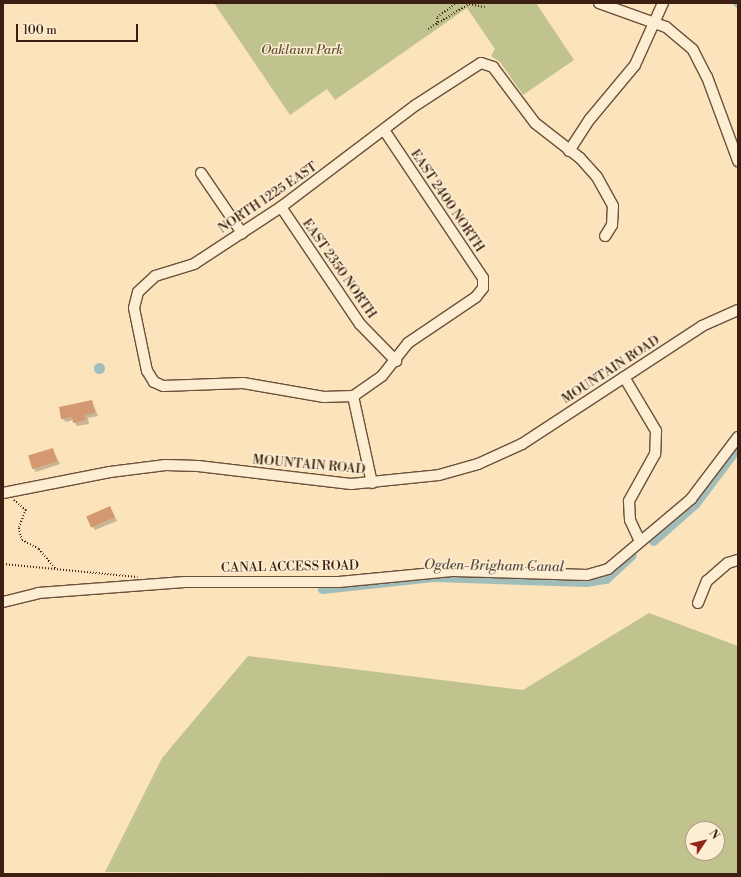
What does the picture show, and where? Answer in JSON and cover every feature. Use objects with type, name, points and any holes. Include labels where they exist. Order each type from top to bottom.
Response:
[{"type":"street","points":[[599,3],[656,23],[677,34],[693,50],[707,77],[738,161]]},
{"type":"street","points":[[605,236],[612,225],[613,206],[597,177],[570,151],[590,119],[635,65],[656,23],[663,3]]},
{"type":"street","name":"NORTH 1225 EAST","points":[[353,396],[324,397],[242,383],[159,384],[147,371],[134,308],[138,292],[155,276],[194,264],[280,207],[454,80],[485,63],[497,72],[535,123],[570,151]]},
{"type":"street","name":"EAST 2400 NORTH","points":[[384,130],[482,278],[483,288],[408,343],[396,361]]},
{"type":"street","points":[[201,173],[242,232]]},
{"type":"street","name":"EAST 2350 NORTH","points":[[280,207],[360,324],[396,361]]},
{"type":"street","name":"MOUNTAIN ROAD","points":[[6,492],[166,466],[372,483],[439,475],[500,455],[624,378],[702,326],[738,310]]},
{"type":"street","points":[[372,483],[353,396],[372,385],[396,361]]},
{"type":"street","points":[[624,378],[656,431],[655,454],[629,501],[630,520],[640,541]]},
{"type":"street","name":"CANAL ACCESS ROAD","points":[[3,602],[38,593],[258,580],[339,582],[454,571],[587,575],[608,569],[691,499],[738,437]]},
{"type":"street","points":[[698,603],[707,581],[728,563],[738,560]]},
{"type":"path","points":[[437,25],[438,16],[456,3]]},
{"type":"path","points":[[428,29],[437,25],[469,4],[485,7]]},
{"type":"path","points":[[6,492],[26,510],[19,528],[22,540],[39,549],[56,570]]},
{"type":"path","points":[[3,564],[135,576],[141,586]]},
{"type":"green space","name":"Oaklawn Park","points":[[214,3],[536,3],[574,60],[523,95],[500,62],[491,56],[495,49],[467,8],[335,100],[327,89],[290,115]]},
{"type":"green space","points":[[649,613],[738,646],[738,874],[105,872],[162,758],[248,656],[523,690]]},
{"type":"water","points":[[99,362],[103,364],[105,368],[103,372],[99,374],[95,372],[93,368],[95,364]]},
{"type":"building","points":[[92,400],[95,413],[85,415],[86,420],[73,423],[72,417],[61,419],[59,407]]},
{"type":"building","points":[[53,448],[57,461],[32,469],[28,456]]},
{"type":"building","points":[[110,506],[115,517],[91,528],[86,517]]},
{"type":"waterway","points":[[734,3],[738,7]]},
{"type":"waterway","name":"Ogden-Brigham Canal","points":[[653,541],[695,504],[738,447]]},
{"type":"waterway","name":"Ogden-Brigham Canal","points":[[322,589],[435,577],[586,582],[606,579],[632,555]]}]
